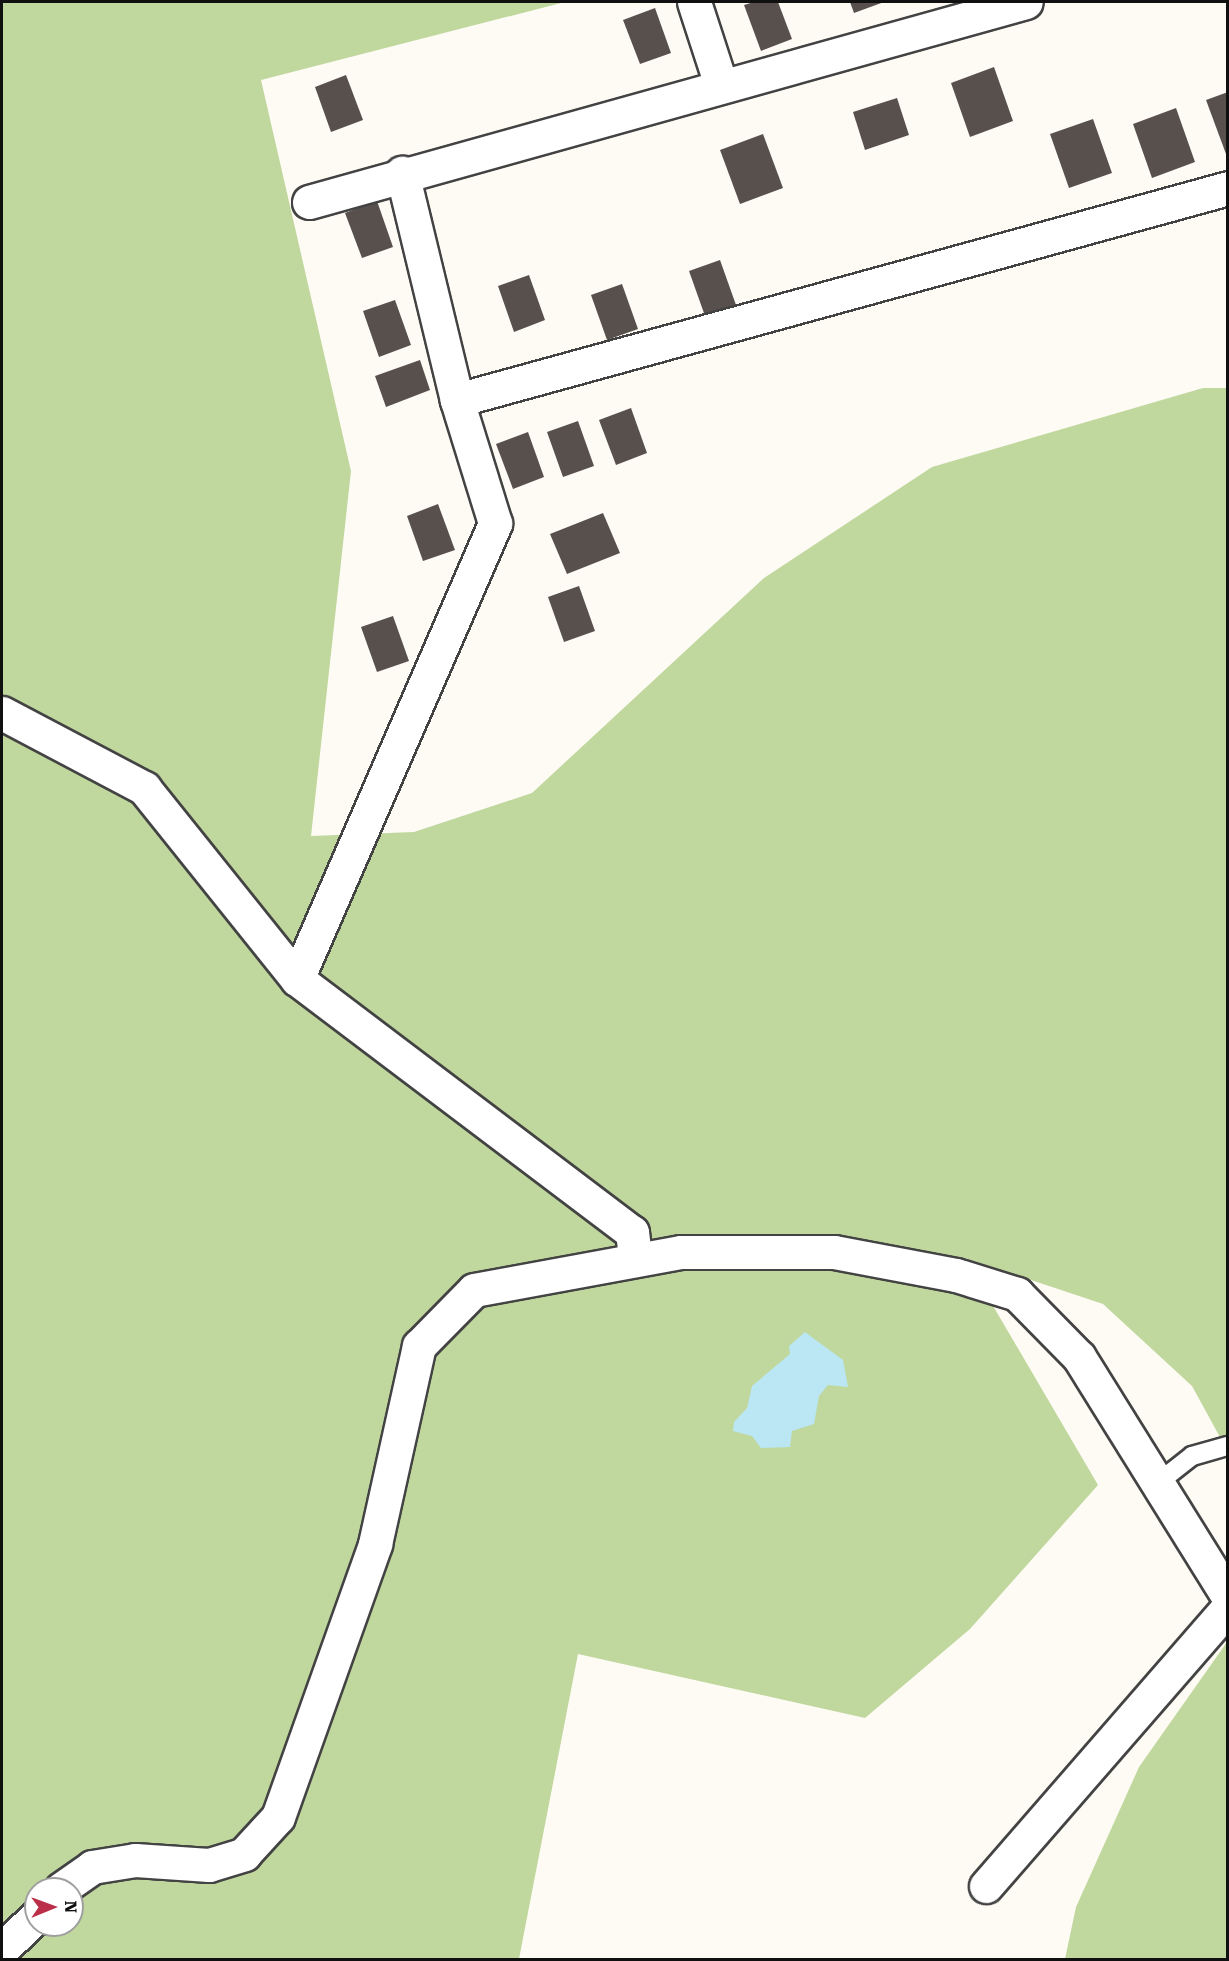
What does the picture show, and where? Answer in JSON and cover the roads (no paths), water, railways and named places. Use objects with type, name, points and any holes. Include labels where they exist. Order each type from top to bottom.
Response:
[{"type":"street","points":[[694,2],[721,85]]},
{"type":"street","points":[[309,202],[402,173],[1026,2]]},
{"type":"street","points":[[297,979],[495,523],[457,400],[402,173]]},
{"type":"street","points":[[457,400],[1227,188]]},
{"type":"street","points":[[2,713],[144,788],[297,979],[632,1232],[635,1257]]},
{"type":"street","points":[[78,1877],[92,1867],[135,1860],[209,1865],[244,1854],[278,1817],[375,1544],[418,1346],[474,1290],[635,1257],[681,1252],[834,1252],[956,1275],[1017,1294],[1079,1357],[1159,1482],[1227,1596]]},
{"type":"street","points":[[986,1886],[1227,1608]]},
{"type":"street","points":[[2,1949],[24,1928]]},
{"type":"lane","points":[[1159,1482],[1192,1456],[1227,1446]]},
{"type":"water","points":[[805,1332],[843,1360],[848,1387],[828,1385],[819,1396],[814,1424],[792,1431],[790,1447],[761,1448],[752,1436],[733,1431],[734,1422],[747,1408],[752,1386],[790,1354],[789,1346]]}]
